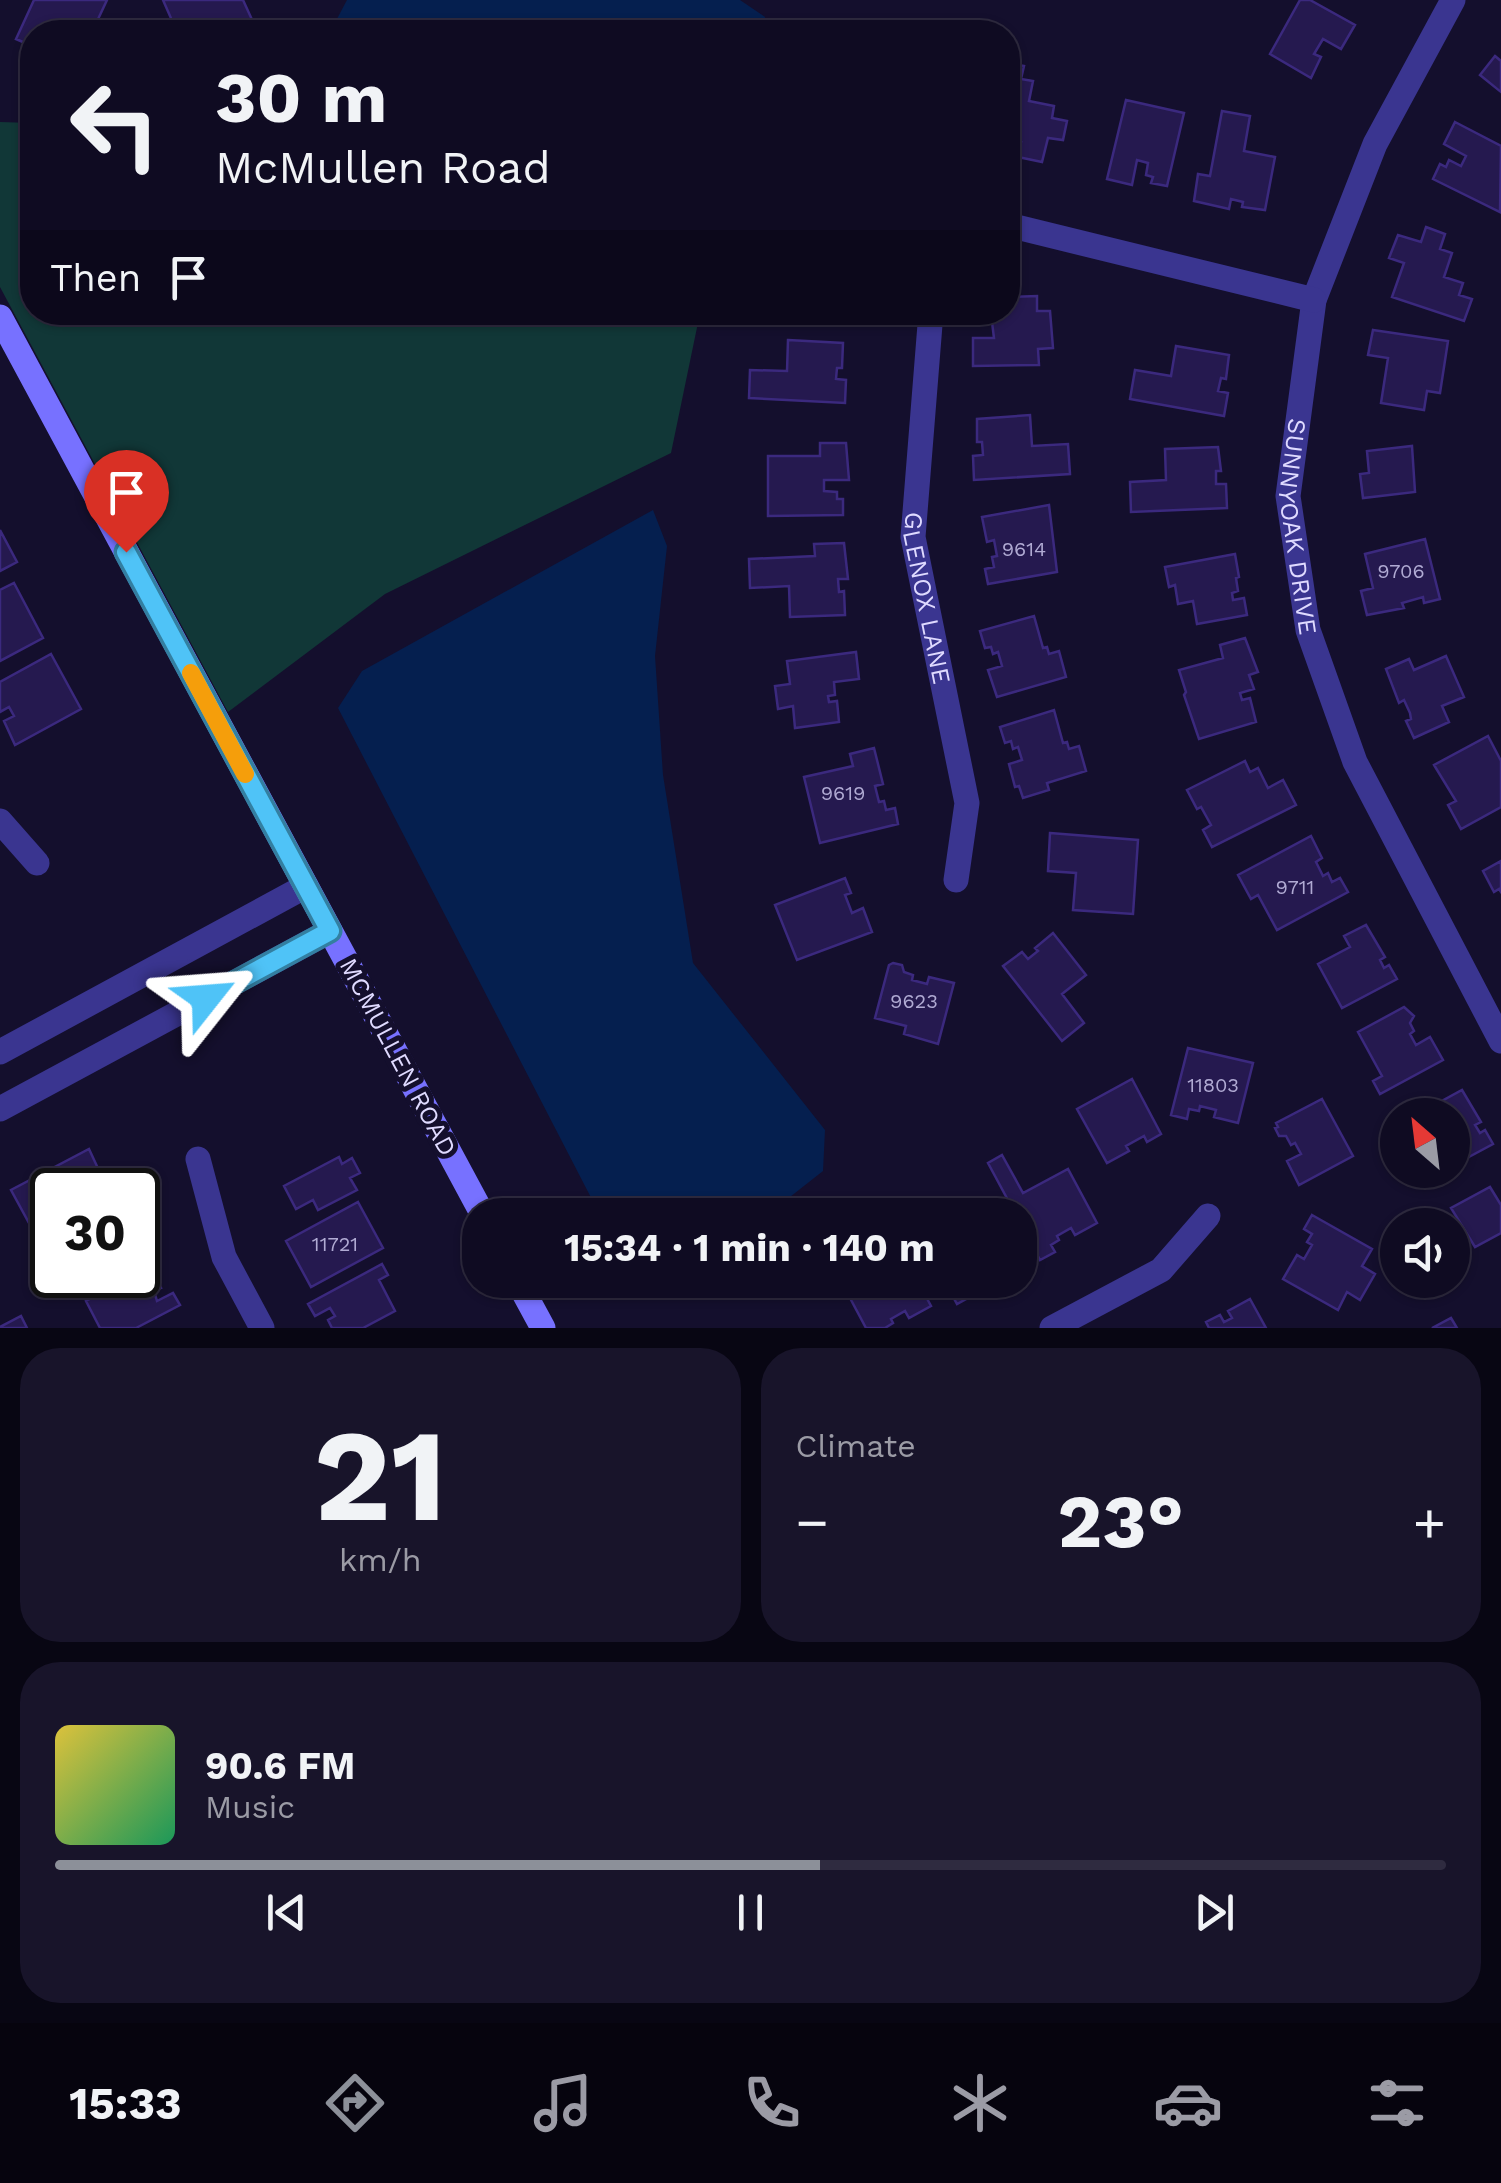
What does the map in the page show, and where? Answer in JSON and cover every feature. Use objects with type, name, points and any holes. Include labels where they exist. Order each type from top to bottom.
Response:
[{"type":"street","name":"SUNNYOAK DRIVE","points":[[1453,0],[1375,144],[1314,300],[1288,496],[1308,630],[1355,762],[1492,1004],[1501,1041]]},
{"type":"street","points":[[1020,228],[1314,300]]},
{"type":"street","name":"MCMULLEN ROAD","points":[[0,317],[474,1198]]},
{"type":"street","name":"GLENOX LANE","points":[[929,325],[913,537],[966,804],[956,880]]},
{"type":"street","points":[[0,821],[37,863]]},
{"type":"street","points":[[0,1052],[306,886]]},
{"type":"street","points":[[0,1109],[330,931]]},
{"type":"street","points":[[198,1159],[224,1256],[262,1328]]},
{"type":"street","points":[[1052,1328],[1161,1270],[1208,1216]]},
{"type":"street","points":[[526,1298],[542,1328]]},
{"type":"green space","points":[[0,122],[20,123],[20,324],[0,287]]},
{"type":"green space","points":[[20,325],[698,325],[671,453],[385,594],[228,712]]},
{"type":"water","points":[[347,0],[740,0],[765,17],[764,20],[336,20]]},
{"type":"water","points":[[653,510],[667,546],[655,656],[663,775],[693,963],[825,1130],[823,1171],[789,1198],[591,1198],[338,708],[362,671]]},
{"type":"building","points":[[34,0],[107,0],[98,20],[25,20]]},
{"type":"building","points":[[163,0],[243,0],[252,20],[172,20]]},
{"type":"building","points":[[1300,0],[1310,0],[1355,25],[1341,49],[1323,39],[1314,54],[1321,57],[1311,78],[1270,54]]},
{"type":"building","points":[[1495,56],[1501,61],[1501,92],[1480,75]]},
{"type":"building","points":[[1020,65],[1024,66],[1021,79],[1033,81],[1029,101],[1054,106],[1052,118],[1067,121],[1063,140],[1048,138],[1042,162],[1020,157]]},
{"type":"building","points":[[1126,100],[1184,113],[1167,186],[1151,183],[1153,177],[1146,175],[1148,163],[1137,160],[1132,185],[1107,179]]},
{"type":"building","points":[[1222,111],[1250,116],[1244,151],[1275,157],[1265,210],[1242,207],[1243,202],[1231,199],[1229,209],[1194,201],[1198,174],[1210,176]]},
{"type":"building","points":[[1455,122],[1501,146],[1500,212],[1433,179],[1440,164],[1446,167],[1449,160],[1461,166],[1466,156],[1444,144]]},
{"type":"building","points":[[1426,227],[1445,234],[1440,249],[1452,253],[1444,277],[1463,283],[1459,295],[1472,299],[1464,321],[1392,297],[1404,263],[1389,258],[1398,235],[1421,242]]},
{"type":"building","points":[[1037,296],[1037,311],[1050,311],[1053,348],[1038,349],[1039,365],[973,366],[973,338],[994,338],[992,325],[1020,325],[1020,297]]},
{"type":"building","points":[[1373,330],[1448,341],[1440,393],[1427,391],[1424,410],[1381,403],[1388,358],[1368,355]]},
{"type":"building","points":[[788,340],[843,343],[842,368],[837,368],[836,379],[846,380],[845,403],[749,398],[750,370],[787,371]]},
{"type":"building","points":[[1176,346],[1229,355],[1226,379],[1221,378],[1218,391],[1228,393],[1224,416],[1130,399],[1135,370],[1171,376]]},
{"type":"building","points":[[1030,415],[1032,446],[1068,444],[1070,474],[974,480],[973,456],[983,455],[982,442],[977,442],[977,419]]},
{"type":"building","points":[[820,443],[846,443],[849,480],[824,480],[824,491],[837,492],[837,499],[843,499],[843,515],[768,516],[768,456],[820,456]]},
{"type":"building","points":[[1412,446],[1415,492],[1363,498],[1360,474],[1369,473],[1367,451]]},
{"type":"building","points":[[1218,447],[1221,471],[1216,471],[1216,484],[1226,484],[1227,508],[1131,512],[1130,482],[1166,480],[1165,449]]},
{"type":"building","points":[[1049,505],[1057,572],[988,584],[985,569],[994,567],[992,557],[997,556],[994,540],[987,542],[982,517]]},
{"type":"building","points":[[0,530],[17,562],[0,571]]},
{"type":"building","points":[[1425,539],[1440,599],[1424,603],[1423,597],[1402,603],[1404,608],[1367,615],[1361,591],[1373,588],[1365,554]]},
{"type":"building","points":[[844,543],[848,579],[838,579],[839,592],[844,591],[845,615],[790,617],[789,586],[750,588],[749,559],[815,556],[814,544]]},
{"type":"building","points":[[1235,554],[1239,577],[1233,600],[1244,598],[1247,615],[1197,624],[1193,601],[1178,604],[1175,585],[1169,587],[1165,567]]},
{"type":"building","points":[[14,583],[43,638],[0,661],[0,590]]},
{"type":"building","points":[[1034,616],[1043,648],[1047,647],[1049,654],[1059,651],[1066,677],[997,697],[988,670],[1002,666],[998,652],[993,654],[991,647],[985,648],[980,631]]},
{"type":"building","points":[[1245,638],[1258,672],[1249,675],[1254,689],[1240,693],[1242,700],[1250,698],[1256,722],[1199,739],[1179,670],[1223,658],[1220,645]]},
{"type":"building","points":[[856,652],[859,679],[834,682],[835,695],[828,696],[829,702],[837,701],[839,722],[795,728],[793,706],[778,709],[775,686],[790,684],[787,661]]},
{"type":"building","points":[[51,654],[81,709],[15,745],[4,721],[14,716],[9,707],[0,712],[0,682]]},
{"type":"building","points":[[1446,656],[1464,697],[1442,706],[1449,722],[1414,738],[1406,721],[1411,719],[1410,713],[1404,700],[1399,703],[1386,669],[1409,659],[1414,670]]},
{"type":"building","points":[[1054,710],[1063,743],[1067,742],[1069,749],[1079,746],[1086,771],[1047,783],[1049,790],[1023,798],[1019,786],[1015,787],[1009,764],[1022,760],[1018,747],[1013,749],[1011,741],[1005,743],[1000,727]]},
{"type":"building","points":[[1488,736],[1501,761],[1501,807],[1461,829],[1448,805],[1456,801],[1434,765]]},
{"type":"building","points":[[874,748],[883,784],[875,786],[879,802],[884,801],[886,810],[895,808],[898,824],[820,843],[804,777],[853,766],[850,754]]},
{"type":"building","points":[[1245,761],[1250,772],[1258,768],[1268,788],[1283,780],[1296,805],[1212,847],[1203,830],[1211,825],[1187,790]]},
{"type":"building","points":[[1050,833],[1138,840],[1133,914],[1073,910],[1076,873],[1048,871]]},
{"type":"building","points":[[1311,836],[1322,858],[1316,862],[1323,876],[1328,873],[1332,882],[1340,878],[1348,892],[1277,930],[1258,895],[1251,899],[1238,875]]},
{"type":"building","points":[[1501,861],[1501,892],[1494,892],[1483,871]]},
{"type":"building","points":[[845,878],[851,893],[845,895],[852,913],[863,908],[872,932],[797,960],[775,905]]},
{"type":"building","points":[[1366,925],[1385,957],[1380,960],[1384,968],[1389,965],[1397,979],[1342,1008],[1318,964],[1350,947],[1344,936]]},
{"type":"building","points":[[1053,933],[1086,975],[1062,994],[1084,1023],[1062,1041],[1003,966],[1022,952],[1028,959]]},
{"type":"building","points":[[889,965],[902,965],[904,972],[913,975],[912,980],[927,984],[929,977],[954,983],[938,1044],[904,1034],[906,1026],[875,1018]]},
{"type":"building","points":[[1404,1007],[1414,1016],[1410,1023],[1414,1031],[1410,1034],[1416,1045],[1430,1037],[1443,1060],[1380,1094],[1373,1081],[1382,1076],[1358,1032]]},
{"type":"building","points":[[1188,1048],[1253,1063],[1238,1123],[1214,1117],[1216,1110],[1200,1106],[1199,1111],[1189,1109],[1187,1119],[1171,1115]]},
{"type":"building","points":[[1132,1079],[1161,1134],[1147,1142],[1144,1136],[1126,1146],[1129,1151],[1107,1163],[1077,1109]]},
{"type":"building","points":[[1462,1090],[1467,1098],[1447,1098]]},
{"type":"building","points":[[1322,1099],[1353,1156],[1299,1185],[1287,1161],[1301,1154],[1295,1143],[1291,1145],[1286,1136],[1279,1136],[1276,1123]]},
{"type":"building","points":[[1470,1103],[1481,1122],[1475,1125],[1480,1133],[1485,1130],[1493,1144],[1470,1156]]},
{"type":"building","points":[[89,1149],[98,1168],[53,1168]]},
{"type":"building","points":[[1002,1155],[1023,1193],[1068,1169],[1097,1223],[1075,1235],[1071,1228],[1057,1236],[1059,1240],[1051,1245],[1055,1252],[1040,1260],[1037,1198],[1007,1198],[988,1163]]},
{"type":"building","points":[[339,1157],[342,1164],[352,1158],[360,1173],[350,1178],[357,1190],[318,1210],[313,1200],[296,1209],[284,1186]]},
{"type":"building","points":[[30,1180],[30,1225],[11,1190]]},
{"type":"building","points":[[1490,1187],[1501,1205],[1501,1233],[1475,1247],[1470,1239],[1470,1208],[1451,1208]]},
{"type":"building","points":[[358,1202],[383,1248],[311,1287],[286,1241]]},
{"type":"building","points":[[1312,1215],[1372,1249],[1362,1266],[1375,1274],[1360,1300],[1347,1292],[1338,1310],[1283,1279],[1297,1255],[1304,1259],[1312,1245],[1307,1242],[1312,1234],[1304,1229]]},
{"type":"building","points":[[382,1264],[388,1275],[379,1280],[395,1311],[363,1328],[332,1328],[328,1320],[335,1316],[330,1308],[315,1316],[308,1304]]},
{"type":"building","points":[[173,1293],[180,1305],[136,1328],[100,1328],[86,1301],[157,1301]]},
{"type":"building","points":[[850,1298],[927,1298],[931,1306],[909,1318],[905,1311],[885,1328],[866,1328]]},
{"type":"building","points":[[1250,1299],[1266,1328],[1209,1328],[1206,1322],[1220,1315],[1224,1322],[1232,1318],[1228,1311]]},
{"type":"building","points":[[21,1316],[27,1328],[0,1328],[0,1327]]},
{"type":"building","points":[[1451,1318],[1457,1328],[1432,1328]]},
{"type":"slow traffic","points":[[191,673],[245,774]]},
{"type":"route","points":[[126,552],[330,931],[206,998]]}]
